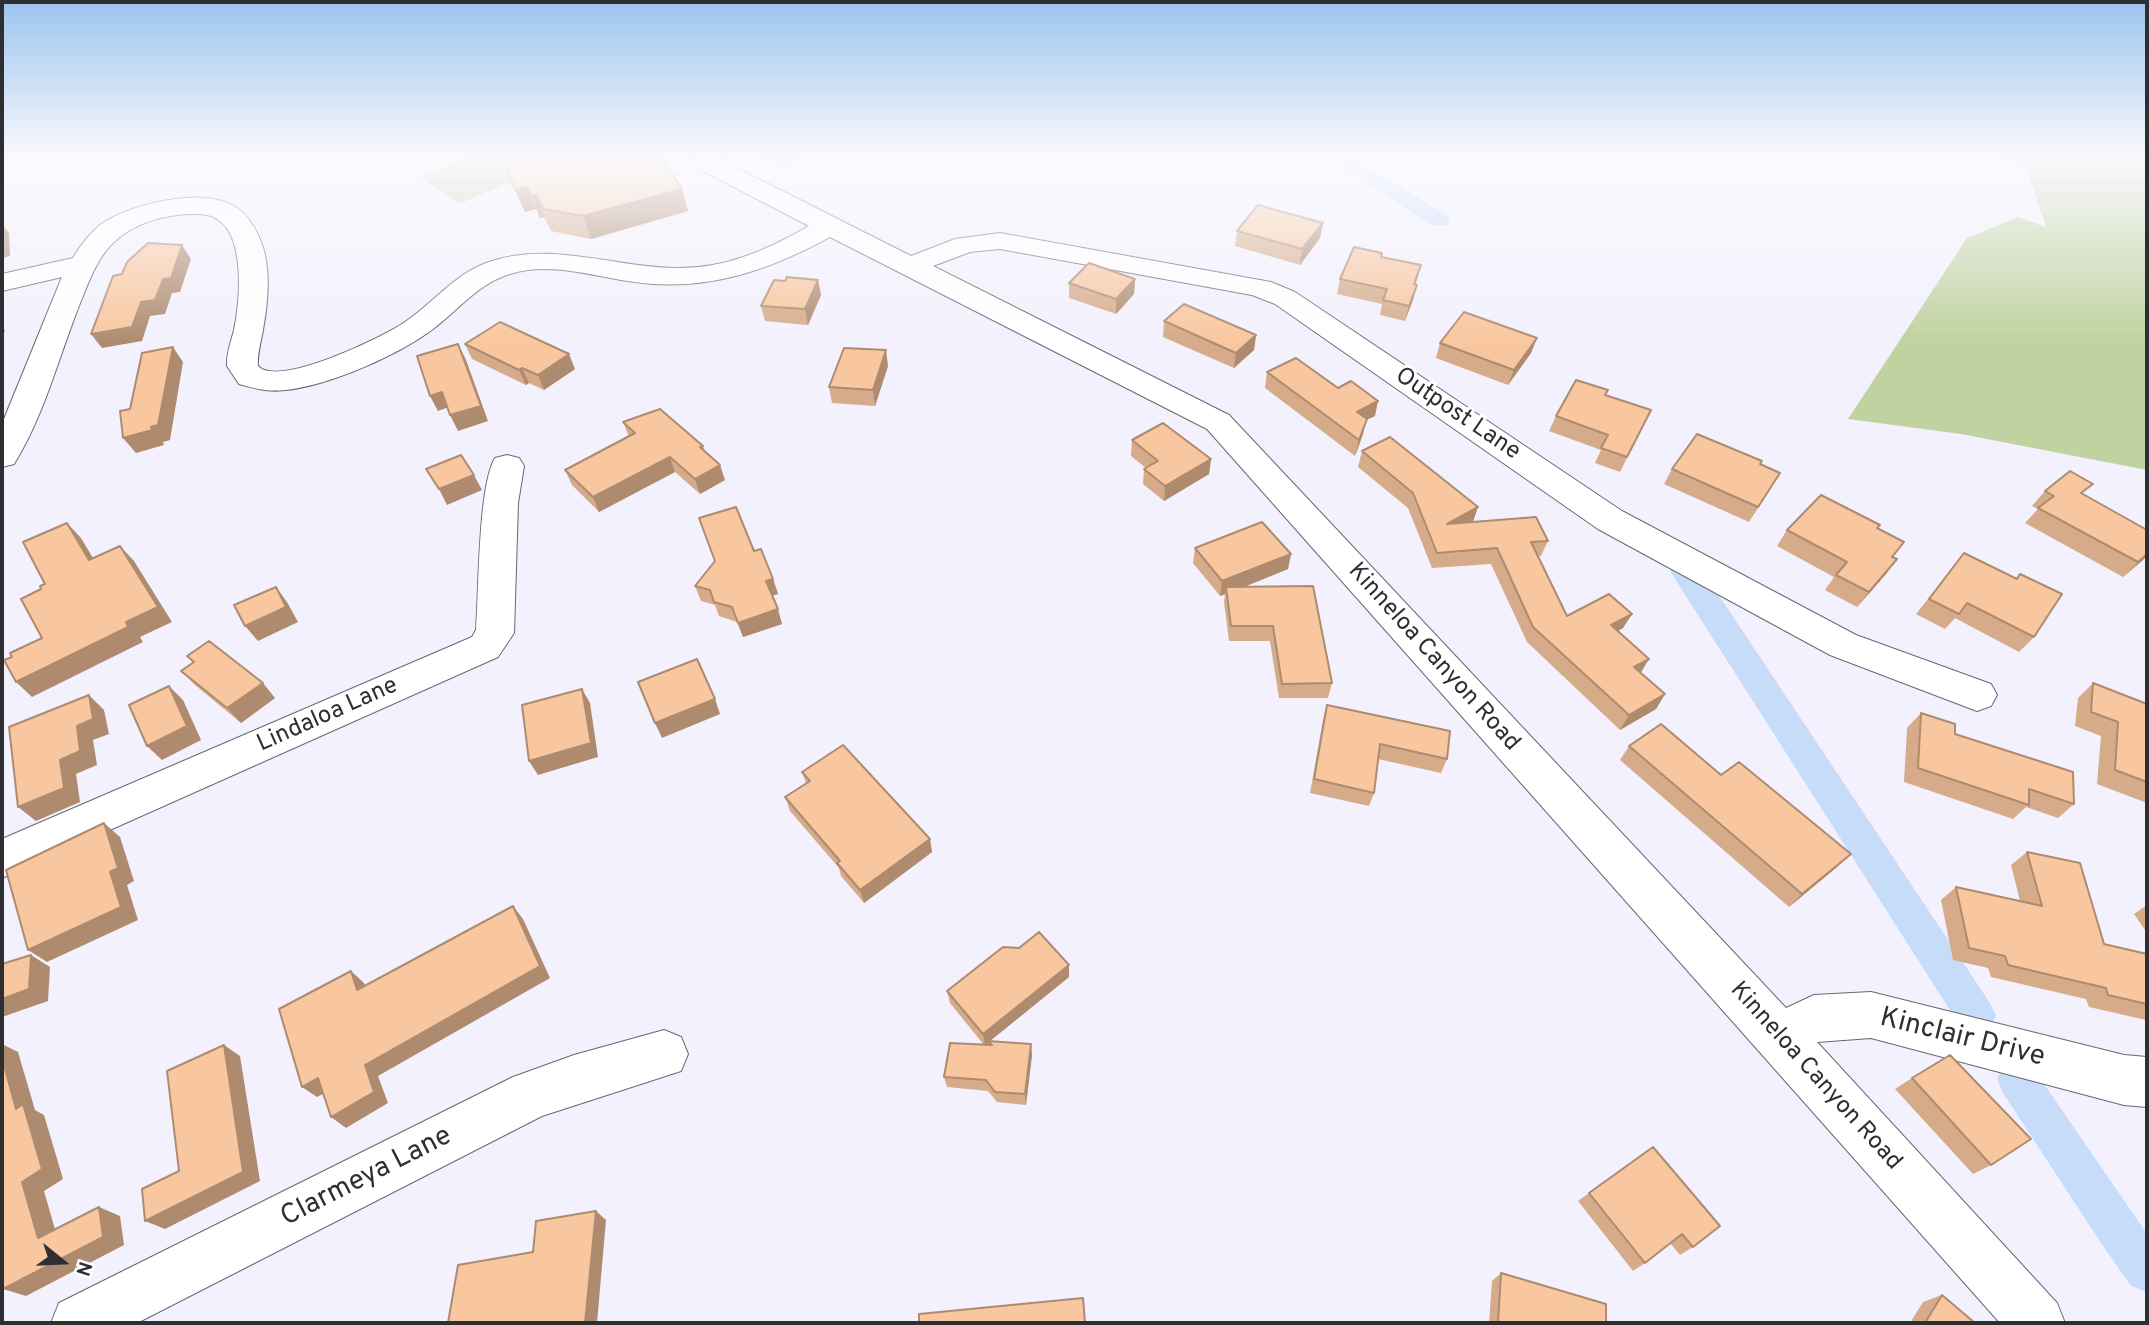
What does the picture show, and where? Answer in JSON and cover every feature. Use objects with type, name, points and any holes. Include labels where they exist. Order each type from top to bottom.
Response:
[{"type":"street","points":[[2,456],[84,264],[103,237],[132,220]]},
{"type":"street","points":[[232,220],[242,229],[251,261],[249,327],[242,364],[244,372],[250,377],[264,380],[284,380],[337,366],[402,337],[471,281],[512,264],[542,260],[665,276],[716,273],[763,262],[831,225]]},
{"type":"street","name":"Kinneloa Canyon Road","points":[[820,220],[1218,422],[1780,1037],[2037,1323]]},
{"type":"street","name":"Outpost Lane","points":[[911,266],[951,247],[1000,241],[1261,288],[1285,298],[1610,520],[1843,645],[1977,695]]},
{"type":"street","points":[[2,282],[84,264]]},
{"type":"street","name":"Lindaloa Lane","points":[[2,859],[485,647],[495,633],[501,503],[507,466]]},
{"type":"street","name":"Kinclair Drive","points":[[1780,1037],[1814,1018],[1871,1016],[2124,1080],[2147,1082]]},
{"type":"street","name":"Clarmeya Lane","points":[[79,1323],[531,1095],[664,1054]]},
{"type":"green space","points":[[2011,220],[2026,220],[2046,227],[2044,220],[2147,220],[2147,470],[1961,434],[1848,419],[1967,238]]},
{"type":"building","points":[[1246,220],[1312,220],[1323,223],[1302,249],[1237,231]]},
{"type":"building","points":[[148,243],[182,245],[171,278],[163,279],[155,300],[141,302],[132,327],[91,334],[113,276],[122,274],[127,262]]},
{"type":"building","points":[[1354,247],[1382,253],[1381,257],[1421,265],[1409,306],[1383,300],[1387,289],[1340,279]]},
{"type":"building","points":[[1089,263],[1135,279],[1116,299],[1069,283]]},
{"type":"building","points":[[787,277],[818,280],[805,309],[761,306],[774,280],[785,281]]},
{"type":"building","points":[[1184,304],[1256,335],[1236,353],[1164,321]]},
{"type":"building","points":[[1464,312],[1537,338],[1514,370],[1440,343]]},
{"type":"building","points":[[500,322],[569,354],[538,375],[522,368],[519,370],[465,344]]},
{"type":"building","points":[[458,344],[481,406],[450,415],[442,392],[430,396],[417,356]]},
{"type":"building","points":[[173,347],[158,425],[151,427],[152,430],[123,438],[120,411],[130,409],[142,353]]},
{"type":"building","points":[[844,348],[886,350],[873,390],[829,387]]},
{"type":"building","points":[[1296,358],[1338,388],[1351,381],[1378,401],[1357,412],[1367,419],[1359,440],[1267,372]]},
{"type":"building","points":[[1576,380],[1608,390],[1605,395],[1651,410],[1627,457],[1601,448],[1608,435],[1556,416]]},
{"type":"building","points":[[660,409],[703,446],[700,447],[720,465],[695,479],[670,457],[593,497],[565,470],[635,433],[623,422]]},
{"type":"building","points":[[1163,423],[1211,459],[1165,486],[1144,469],[1158,461],[1132,440]]},
{"type":"building","points":[[1697,434],[1762,461],[1760,464],[1780,473],[1758,507],[1672,469]]},
{"type":"building","points":[[1390,437],[1478,507],[1447,524],[1536,517],[1548,541],[1531,542],[1567,616],[1609,594],[1632,614],[1611,625],[1649,659],[1634,667],[1665,694],[1629,715],[1533,627],[1497,548],[1437,553],[1413,493],[1362,451]]},
{"type":"building","points":[[461,455],[474,475],[439,489],[426,469]]},
{"type":"building","points":[[2070,471],[2093,484],[2081,493],[2147,530],[2147,554],[2138,562],[2038,508],[2054,496],[2045,491]]},
{"type":"building","points":[[1821,495],[1880,525],[1877,528],[1904,542],[1892,557],[1897,559],[1869,592],[1836,575],[1847,562],[1787,530]]},
{"type":"building","points":[[736,507],[754,551],[761,549],[773,579],[766,581],[778,609],[738,623],[732,607],[714,602],[710,590],[695,586],[715,561],[699,518]]},
{"type":"building","points":[[1262,522],[1291,554],[1222,581],[1195,548]]},
{"type":"building","points":[[67,523],[89,560],[120,546],[158,607],[126,622],[128,627],[16,682],[4,660],[12,657],[10,653],[42,638],[21,599],[41,589],[40,586],[45,584],[23,542]]},
{"type":"building","points":[[1964,553],[2017,579],[2020,574],[2062,594],[2034,637],[1967,603],[1959,614],[1929,599]]},
{"type":"building","points":[[1313,586],[1332,683],[1282,684],[1273,626],[1231,626],[1226,587]]},
{"type":"building","points":[[276,587],[286,607],[245,626],[234,605]]},
{"type":"building","points":[[209,641],[263,683],[227,708],[181,671],[194,662],[187,656]]},
{"type":"building","points":[[697,659],[715,699],[655,723],[638,682]]},
{"type":"building","points":[[2093,683],[2147,704],[2147,782],[2115,770],[2118,722],[2091,712]]},
{"type":"building","points":[[169,686],[187,726],[147,746],[129,705]]},
{"type":"building","points":[[582,689],[591,743],[529,761],[522,705]]},
{"type":"building","points":[[89,695],[93,719],[77,726],[80,751],[60,760],[64,788],[18,807],[9,727]]},
{"type":"building","points":[[1327,705],[1450,731],[1447,759],[1380,744],[1374,793],[1314,779]]},
{"type":"building","points":[[1921,713],[1955,724],[1955,734],[2073,772],[2074,804],[2029,789],[2029,805],[1918,768]]},
{"type":"building","points":[[1661,724],[1721,775],[1739,762],[1851,854],[1802,894],[1629,746]]},
{"type":"building","points":[[843,745],[930,839],[860,890],[837,863],[840,861],[785,797],[810,781],[802,772]]},
{"type":"building","points":[[104,823],[118,868],[110,872],[121,907],[28,950],[6,870]]},
{"type":"building","points":[[2027,852],[2080,863],[2104,944],[2147,954],[2147,1004],[2108,995],[2106,988],[2008,965],[2005,956],[1969,948],[1956,887],[2042,906]]},
{"type":"building","points":[[513,906],[540,966],[365,1065],[374,1092],[331,1117],[318,1078],[302,1087],[279,1009],[351,971],[357,990]]},
{"type":"building","points":[[1039,932],[1069,965],[983,1034],[947,991],[1003,947],[1019,948]]},
{"type":"building","points":[[31,955],[29,989],[2,999],[2,964]]},
{"type":"building","points":[[988,1041],[1031,1044],[1025,1094],[995,1092],[986,1080],[944,1077],[950,1043],[992,1045]]},
{"type":"building","points":[[224,1045],[243,1172],[145,1221],[142,1189],[179,1171],[167,1071]]},
{"type":"building","points":[[1950,1055],[2031,1139],[1991,1165],[1912,1078]]},
{"type":"building","points":[[2,1058],[16,1109],[23,1104],[42,1169],[22,1182],[38,1238],[99,1207],[103,1237],[3,1289],[2,1270]]},
{"type":"building","points":[[1653,1147],[1720,1226],[1693,1247],[1682,1234],[1645,1263],[1589,1193]]},
{"type":"building","points":[[596,1211],[585,1323],[448,1323],[458,1265],[533,1252],[536,1221]]},
{"type":"building","points":[[1501,1273],[1606,1304],[1606,1323],[1498,1323]]},
{"type":"building","points":[[1942,1295],[1975,1323],[1925,1323]]},
{"type":"building","points":[[1083,1298],[1085,1323],[919,1323],[919,1314]]},
{"type":"waterway","points":[[1685,571],[1976,1016]]},
{"type":"waterway","points":[[2017,1079],[2147,1270]]}]
